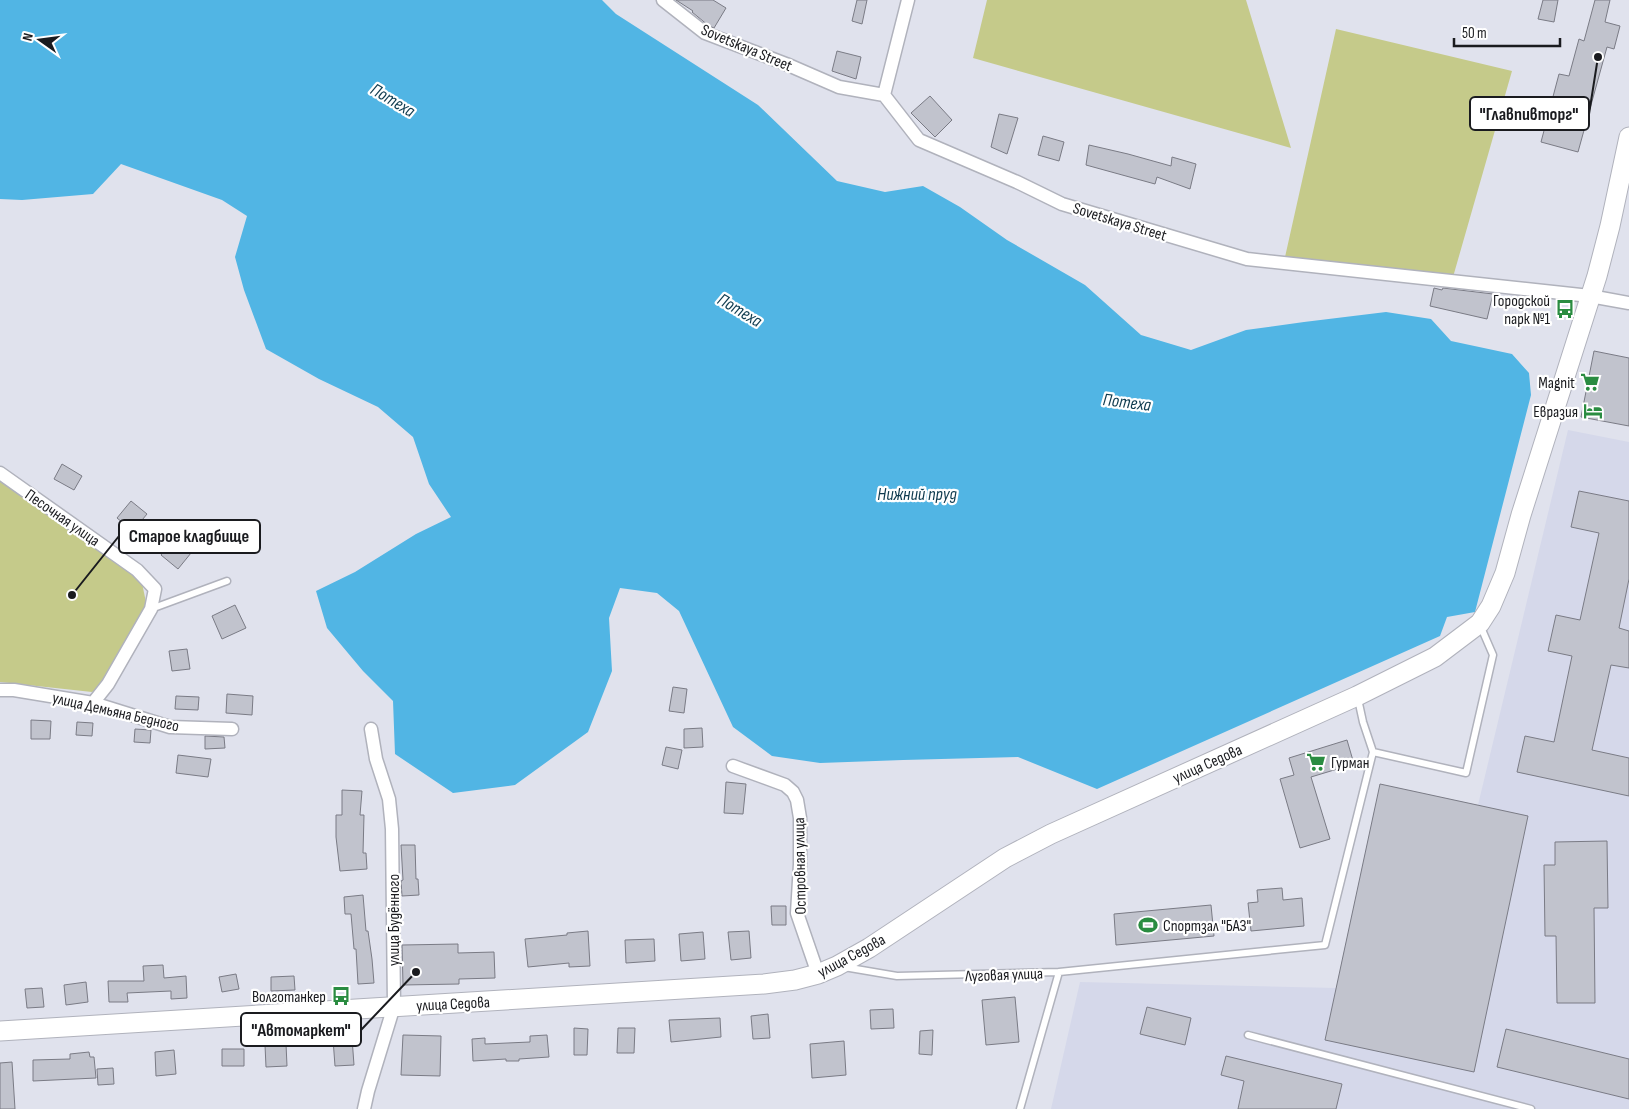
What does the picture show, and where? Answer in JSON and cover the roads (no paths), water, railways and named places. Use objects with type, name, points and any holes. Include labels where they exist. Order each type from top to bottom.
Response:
[{"type":"main road","name":"улица Седова","points":[[0,1031],[764,984],[795,980],[818,974],[837,966],[869,948],[1005,858],[1051,834],[1357,696],[1435,657],[1480,623],[1491,606],[1505,573],[1610,226],[1629,137]]},
{"type":"street","name":"Sovetskaya Street","points":[[663,0],[705,33],[786,64],[839,87],[884,96],[919,140],[1017,182],[1062,204],[1246,259],[1590,296],[1629,303]]},
{"type":"street","points":[[884,96],[908,0]]},
{"type":"street","name":"Песочная улица","points":[[0,472],[137,570],[155,589],[151,609],[108,684],[93,703]]},
{"type":"street","name":"улица Демьяна Бедного","points":[[0,690],[14,690],[93,703],[170,727],[232,729]]},
{"type":"street","name":"улица Будённого","points":[[364,1109],[394,1006],[392,829],[389,799],[376,759],[370,729]]},
{"type":"street","name":"Островная улица","points":[[733,766],[785,785],[793,792],[797,800],[800,818],[800,864],[797,913],[818,974]]},
{"type":"lane","points":[[151,609],[227,581]]},
{"type":"lane","points":[[1373,752],[1466,773],[1493,655],[1480,623]]},
{"type":"lane","points":[[1059,972],[1325,944],[1373,752],[1357,696]]},
{"type":"lane","name":"Луговая улица","points":[[837,966],[897,976],[1059,972],[1020,1109]]},
{"type":"lane","points":[[1248,1035],[1531,1109]]},
{"type":"water","name":"Нижний пруд","points":[[0,0],[602,0],[616,14],[758,105],[837,181],[885,192],[923,186],[960,207],[1007,240],[1085,285],[1141,335],[1191,350],[1246,330],[1304,322],[1386,312],[1431,319],[1451,341],[1512,354],[1529,373],[1531,395],[1475,612],[1447,617],[1440,636],[1097,789],[1018,757],[820,763],[772,756],[733,727],[679,611],[657,593],[620,588],[609,618],[612,671],[588,732],[515,785],[453,793],[395,754],[393,701],[363,671],[327,628],[316,591],[355,572],[416,534],[451,517],[429,484],[413,437],[378,407],[319,379],[266,349],[244,290],[235,257],[247,216],[222,200],[121,164],[93,194],[22,200],[0,199]]},
{"type":"place","name":"\"Главпивторг\"","points":[[1598,57]]},
{"type":"place","name":"Городской парк №1","points":[[1565,309]]},
{"type":"place","name":"Magnit","points":[[1590,382]]},
{"type":"place","name":"Евразия","points":[[1593,411]]},
{"type":"place","name":"Старое кладбище","points":[[72,595]]},
{"type":"place","name":"Гурман","points":[[1316,762]]},
{"type":"place","name":"Спортзал \"БАЗ\"","points":[[1148,925]]},
{"type":"place","name":"\"Автомаркет\"","points":[[416,972]]},
{"type":"place","name":"Волготанкер","points":[[341,996]]},
{"type":"water label","name":"Потеха","points":[[393,100]]},
{"type":"water label","name":"Потеха","points":[[740,310]]},
{"type":"water label","name":"Потеха","points":[[1127,402]]}]
